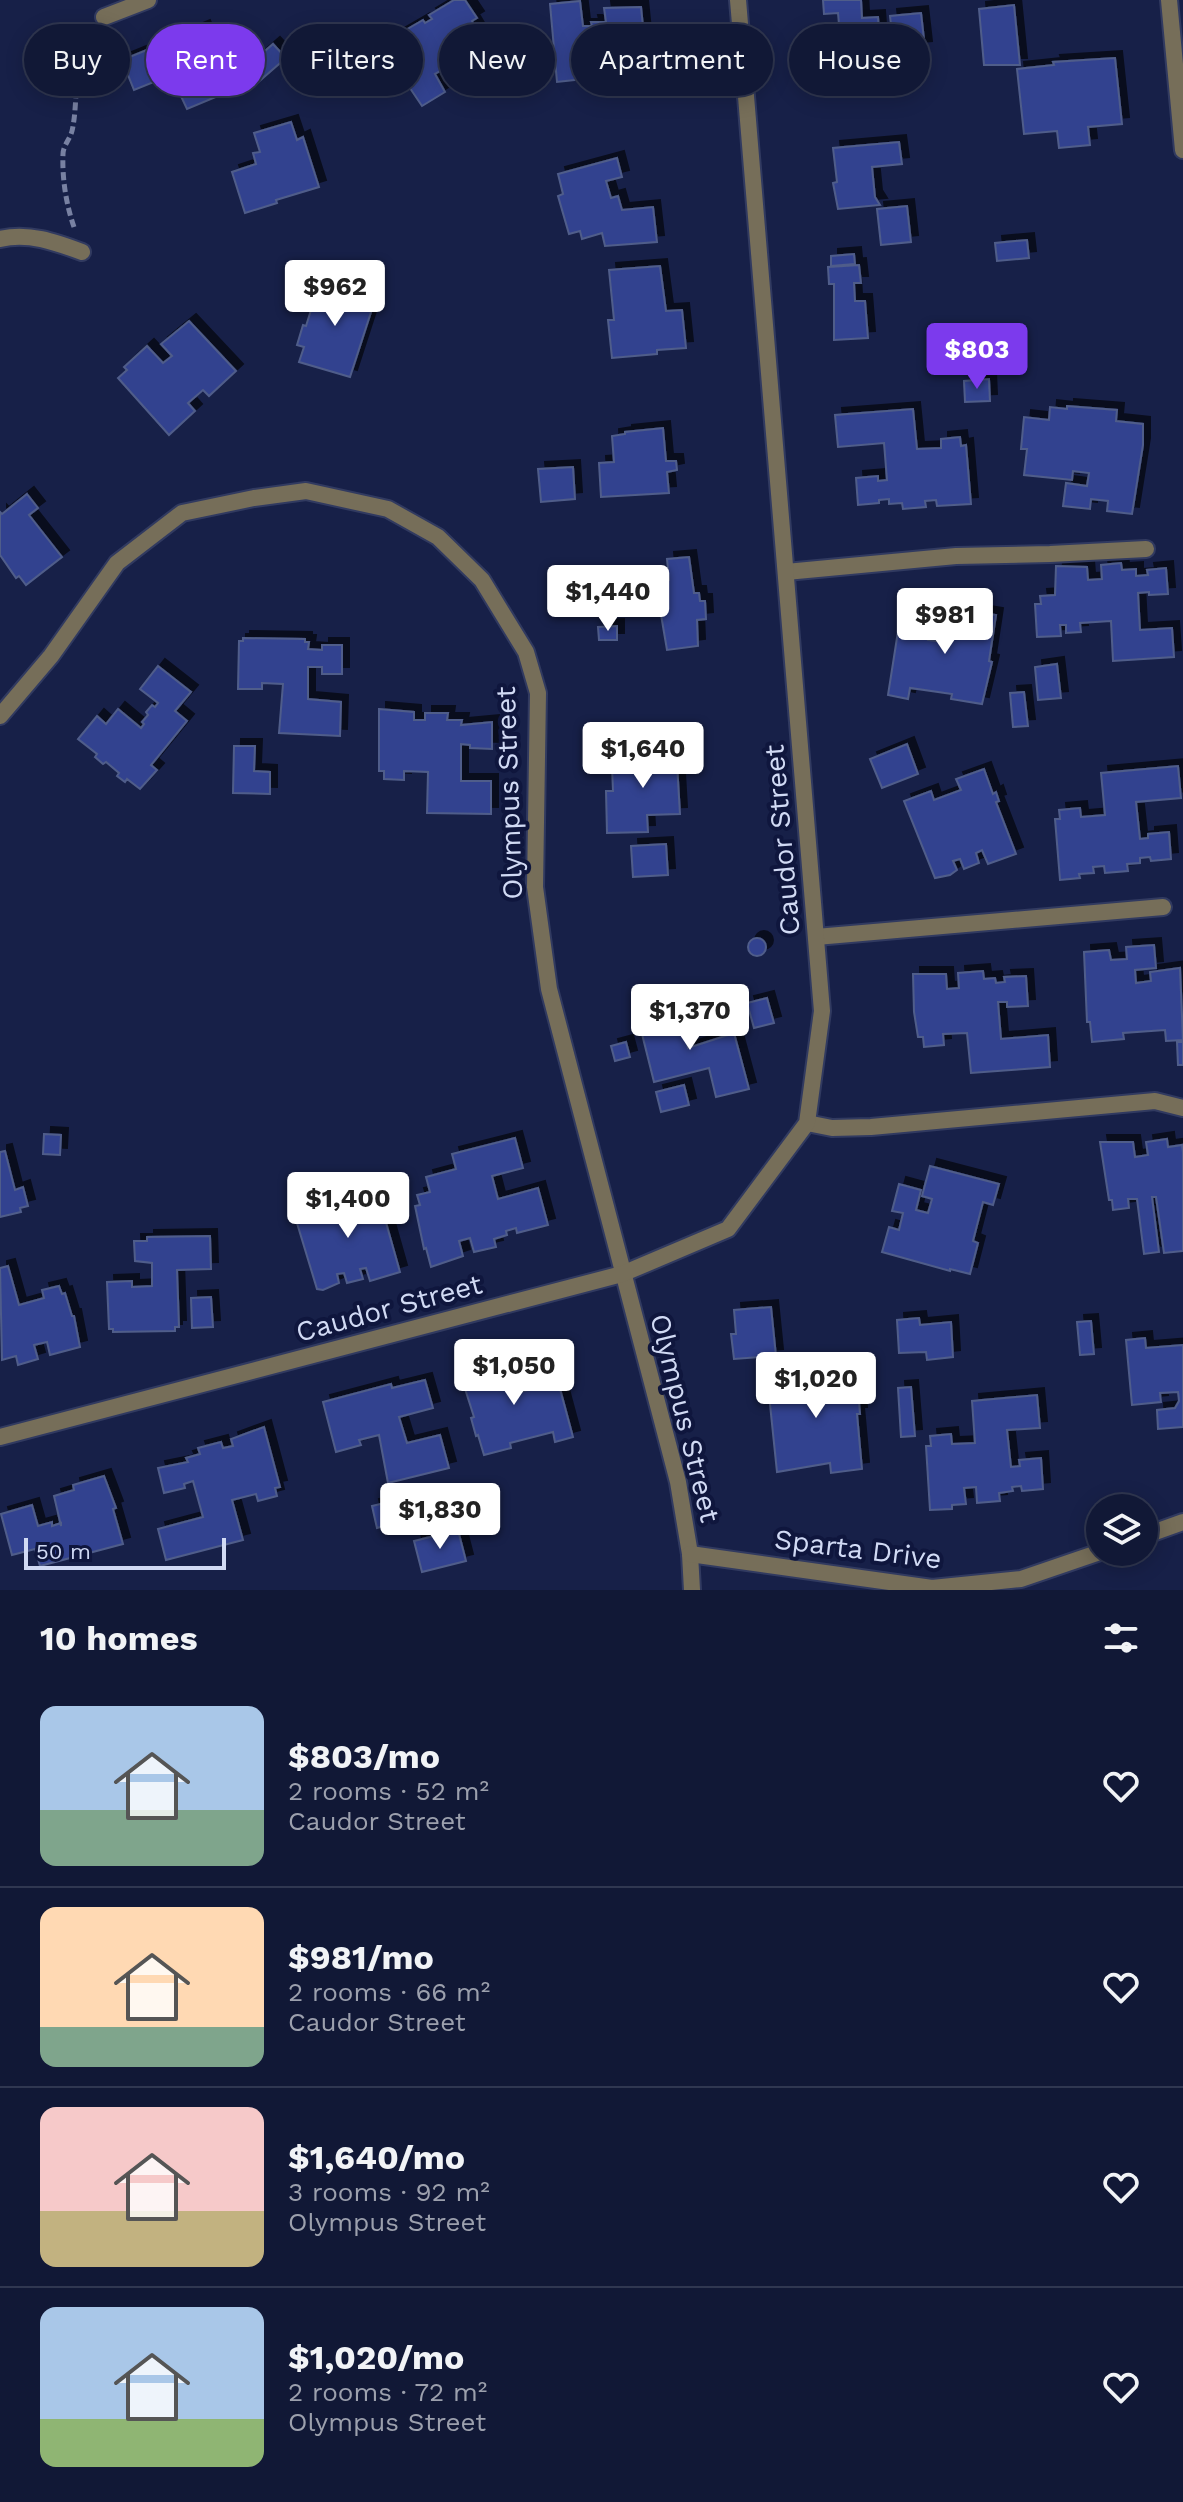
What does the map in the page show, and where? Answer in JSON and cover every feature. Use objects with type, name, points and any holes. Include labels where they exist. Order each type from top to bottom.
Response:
[{"type":"street","points":[[104,17],[148,0]]},
{"type":"street","name":"Caudor Street","points":[[0,1437],[622,1274],[728,1229],[807,1123],[822,1011],[738,0]]},
{"type":"street","points":[[1169,0],[1183,150]]},
{"type":"street","points":[[0,239],[13,236],[47,240],[82,252]]},
{"type":"street","name":"Olympus Street","points":[[0,716],[51,656],[117,563],[182,513],[306,491],[388,509],[438,537],[482,580],[526,652],[538,693],[535,887],[549,989],[678,1482],[690,1554]]},
{"type":"street","points":[[786,572],[956,556],[1146,549]]},
{"type":"street","points":[[816,937],[1163,907]]},
{"type":"street","points":[[807,1123],[832,1128],[871,1127],[1155,1101],[1183,1108]]},
{"type":"street","points":[[1158,1531],[1183,1522]]},
{"type":"street","points":[[690,1554],[692,1590]]},
{"type":"street","name":"Sparta Drive","points":[[690,1554],[932,1588],[1021,1579],[1086,1557]]},
{"type":"path","points":[[82,252],[67,207],[63,150],[71,136],[78,69],[86,37],[104,17]]},
{"type":"building","points":[[454,0],[465,0],[477,18],[472,21],[474,24],[439,24],[439,72],[435,74],[439,81],[439,96],[422,106],[415,96],[423,96],[423,24],[416,24],[432,19],[429,15]]},
{"type":"building","points":[[823,0],[861,0],[862,18],[878,17],[878,24],[839,24],[838,13],[824,14]]},
{"type":"building","points":[[580,1],[583,24],[571,24],[571,80],[557,82],[555,24],[552,24],[550,4]]},
{"type":"building","points":[[1014,5],[1020,65],[984,65],[979,9]]},
{"type":"building","points":[[641,7],[643,24],[592,24],[606,22],[604,8]]},
{"type":"building","points":[[921,13],[922,24],[891,24],[890,16]]},
{"type":"building","points":[[273,44],[281,53],[281,62],[265,76],[265,51]]},
{"type":"building","points":[[146,50],[146,85],[134,90],[130,80],[130,57]]},
{"type":"building","points":[[1115,58],[1122,124],[1088,127],[1090,145],[1059,148],[1057,131],[1024,134],[1017,69],[1054,65],[1053,62]]},
{"type":"building","points":[[181,96],[218,96],[187,109]]},
{"type":"building","points":[[291,122],[297,140],[303,137],[319,187],[245,213],[232,172],[256,164],[253,153],[260,152],[254,133]]},
{"type":"building","points":[[899,142],[902,164],[872,167],[875,197],[880,205],[838,209],[833,183],[837,182],[833,148]]},
{"type":"building","points":[[617,158],[622,177],[606,181],[611,198],[618,196],[622,210],[653,207],[657,242],[605,246],[602,233],[582,239],[580,231],[569,234],[558,196],[563,194],[558,174]]},
{"type":"building","points":[[907,206],[911,242],[881,245],[877,209]]},
{"type":"building","points":[[1027,240],[1029,258],[997,261],[995,243]]},
{"type":"building","points":[[854,254],[855,264],[831,266],[831,256]]},
{"type":"building","points":[[859,265],[861,283],[854,283],[855,301],[865,301],[868,338],[834,340],[834,284],[829,284],[828,267]]},
{"type":"building","points":[[660,266],[666,311],[682,310],[686,348],[612,358],[608,320],[614,320],[609,270]]},
{"type":"building","points":[[322,275],[360,287],[356,301],[373,306],[350,377],[299,362],[304,347],[297,345]]},
{"type":"building","points":[[189,321],[236,371],[209,396],[203,390],[188,403],[195,411],[169,435],[118,378],[127,370],[124,367],[147,346],[163,363],[172,356],[161,344]]},
{"type":"building","points":[[989,379],[990,401],[965,402],[964,381]]},
{"type":"building","points":[[1067,406],[1117,410],[1116,421],[1143,424],[1143,445],[1132,514],[1107,511],[1108,501],[1091,499],[1090,509],[1063,506],[1066,483],[1087,486],[1089,473],[1073,471],[1072,480],[1024,475],[1027,449],[1021,449],[1024,417],[1049,420],[1050,407],[1067,409]]},
{"type":"building","points":[[913,409],[917,449],[941,448],[941,439],[960,437],[961,446],[966,445],[971,504],[937,506],[936,500],[925,501],[926,507],[903,509],[902,503],[889,504],[889,499],[858,505],[856,478],[878,476],[878,481],[887,480],[884,443],[838,447],[835,415]]},
{"type":"building","points":[[663,428],[666,461],[676,461],[677,470],[667,472],[669,493],[601,497],[599,463],[614,462],[612,436]]},
{"type":"building","points":[[573,467],[575,499],[541,502],[538,469]]},
{"type":"building","points":[[27,494],[38,508],[29,515],[62,557],[26,585],[19,576],[16,578],[0,555],[0,512],[2,514]]},
{"type":"building","points":[[689,557],[694,593],[699,593],[700,601],[705,601],[706,619],[697,620],[698,646],[667,650],[658,597],[659,582],[669,580],[667,559]]},
{"type":"building","points":[[1121,563],[1122,570],[1136,569],[1136,576],[1148,575],[1147,570],[1166,568],[1168,594],[1138,593],[1140,630],[1172,628],[1174,657],[1113,661],[1111,621],[1080,623],[1081,632],[1066,633],[1066,625],[1060,625],[1061,636],[1037,637],[1035,604],[1041,604],[1040,596],[1055,595],[1056,566],[1087,567],[1088,580],[1102,579],[1101,565]]},
{"type":"building","points":[[927,603],[955,608],[953,619],[969,621],[971,611],[996,615],[989,661],[992,662],[982,704],[951,699],[952,694],[910,688],[908,699],[888,695],[899,625],[930,630],[928,640],[942,642],[945,630],[924,627]]},
{"type":"building","points":[[617,626],[617,640],[599,640],[598,627]]},
{"type":"building","points":[[243,638],[305,639],[309,642],[308,649],[322,650],[322,645],[342,645],[342,674],[322,674],[322,667],[308,667],[308,699],[341,702],[340,736],[279,733],[283,684],[262,683],[262,689],[238,689],[239,641]]},
{"type":"building","points":[[1057,664],[1061,698],[1038,700],[1035,667]]},
{"type":"building","points":[[158,666],[191,692],[175,711],[187,721],[151,765],[157,770],[140,789],[117,776],[119,773],[106,762],[103,764],[95,757],[97,754],[78,739],[97,716],[106,724],[118,709],[141,728],[148,715],[146,712],[158,703],[140,689]]},
{"type":"building","points":[[1024,692],[1028,726],[1013,727],[1010,693]]},
{"type":"building","points":[[379,709],[414,712],[414,720],[425,720],[425,713],[448,713],[447,720],[462,720],[461,725],[492,722],[492,749],[470,748],[470,745],[461,744],[461,781],[491,781],[491,814],[427,813],[428,772],[404,771],[404,780],[384,779],[384,771],[379,771]]},
{"type":"building","points":[[907,744],[918,774],[882,788],[870,759]]},
{"type":"building","points":[[234,746],[255,746],[254,771],[270,772],[270,794],[233,793]]},
{"type":"building","points":[[676,746],[680,814],[647,815],[648,832],[607,833],[606,791],[613,791],[612,767],[631,767],[631,747]]},
{"type":"building","points":[[1178,766],[1181,798],[1136,802],[1140,839],[1148,838],[1148,834],[1169,832],[1171,859],[1151,861],[1150,857],[1140,858],[1140,863],[1127,864],[1128,871],[1105,873],[1104,866],[1093,867],[1094,873],[1060,880],[1055,819],[1060,819],[1059,810],[1080,808],[1081,817],[1105,815],[1101,773]]},
{"type":"building","points":[[984,769],[993,794],[996,792],[999,801],[996,802],[1016,854],[988,864],[982,850],[976,853],[979,863],[964,869],[960,859],[953,861],[957,870],[935,878],[904,801],[931,791],[934,800],[961,790],[956,779]]},
{"type":"building","points":[[666,844],[668,875],[633,877],[631,846]]},
{"type":"building","points":[[757,938],[766,947],[757,956],[748,947]]},
{"type":"building","points":[[1154,945],[1156,968],[1135,970],[1136,983],[1151,981],[1150,972],[1180,968],[1183,1040],[1166,1041],[1165,1030],[1123,1033],[1124,1039],[1092,1042],[1090,1022],[1087,1022],[1084,952],[1109,950],[1111,960],[1127,959],[1126,947]]},
{"type":"building","points":[[983,971],[984,979],[995,978],[996,983],[1005,982],[1004,977],[1026,976],[1028,1006],[1007,1007],[1007,1002],[998,1002],[1001,1039],[1048,1035],[1050,1067],[971,1073],[967,1033],[943,1034],[944,1045],[924,1047],[923,1037],[918,1037],[914,1012],[913,974],[946,974],[947,989],[959,988],[958,973]]},
{"type":"building","points":[[767,998],[774,1023],[754,1028],[747,1003]]},
{"type":"building","points":[[682,1003],[688,1026],[683,1028],[688,1048],[734,1033],[749,1089],[716,1097],[709,1068],[654,1082],[637,1014]]},
{"type":"building","points":[[626,1042],[630,1057],[615,1061],[611,1046]]},
{"type":"building","points":[[1177,1042],[1183,1042],[1183,1065],[1178,1065]]},
{"type":"building","points":[[684,1085],[689,1105],[661,1112],[656,1092]]},
{"type":"building","points":[[44,1134],[61,1135],[60,1155],[43,1154]]},
{"type":"building","points":[[515,1138],[523,1168],[492,1176],[498,1199],[538,1188],[548,1225],[517,1233],[516,1228],[506,1231],[507,1235],[494,1239],[496,1247],[474,1252],[470,1238],[459,1241],[463,1256],[431,1267],[415,1206],[420,1205],[417,1195],[430,1192],[426,1177],[456,1169],[452,1154]]},
{"type":"building","points":[[1167,1139],[1168,1147],[1182,1145],[1183,1152],[1183,1251],[1164,1253],[1156,1197],[1152,1197],[1159,1252],[1144,1254],[1137,1199],[1128,1199],[1129,1208],[1113,1210],[1100,1142],[1133,1142],[1135,1157],[1148,1155],[1146,1142]]},
{"type":"building","points":[[5,1151],[15,1190],[23,1187],[28,1206],[20,1208],[21,1212],[0,1217],[0,1152]]},
{"type":"building","points":[[930,1166],[999,1184],[993,1205],[983,1202],[973,1241],[978,1243],[970,1274],[882,1252],[889,1227],[899,1230],[903,1213],[892,1211],[899,1184],[921,1190],[916,1210],[928,1213],[932,1199],[922,1196]]},
{"type":"building","points":[[376,1185],[388,1218],[385,1219],[400,1272],[370,1281],[366,1268],[360,1269],[363,1279],[347,1283],[344,1273],[337,1274],[339,1283],[323,1290],[317,1289],[293,1210],[321,1202],[323,1212],[350,1204],[347,1193]]},
{"type":"building","points":[[210,1236],[211,1269],[177,1270],[179,1327],[175,1327],[175,1331],[113,1332],[109,1329],[107,1282],[132,1281],[132,1287],[152,1286],[152,1263],[135,1261],[134,1241],[147,1241],[147,1237]]},
{"type":"building","points":[[8,1266],[19,1305],[44,1298],[42,1290],[59,1286],[74,1316],[80,1347],[50,1355],[47,1342],[34,1345],[38,1359],[18,1365],[16,1356],[2,1360],[0,1268]]},
{"type":"building","points":[[211,1297],[213,1327],[192,1328],[191,1298]]},
{"type":"building","points":[[771,1307],[776,1356],[734,1359],[731,1334],[736,1334],[734,1310]]},
{"type":"building","points":[[919,1318],[920,1325],[951,1322],[953,1357],[927,1360],[926,1352],[899,1353],[897,1320]]},
{"type":"building","points":[[1091,1321],[1094,1354],[1080,1355],[1077,1322]]},
{"type":"building","points":[[1145,1338],[1146,1348],[1183,1345],[1183,1427],[1158,1429],[1157,1410],[1175,1408],[1179,1401],[1178,1392],[1160,1393],[1161,1402],[1132,1405],[1126,1340]]},
{"type":"building","points":[[526,1355],[530,1373],[513,1377],[510,1385],[513,1394],[531,1389],[529,1381],[556,1374],[573,1437],[555,1442],[553,1432],[510,1443],[511,1448],[484,1455],[460,1373],[484,1367],[487,1377],[504,1371],[502,1361]]},
{"type":"building","points":[[850,1367],[859,1402],[860,1414],[857,1414],[862,1469],[831,1473],[830,1463],[777,1472],[768,1385],[772,1385],[771,1374]]},
{"type":"building","points":[[425,1380],[433,1408],[399,1417],[407,1443],[440,1435],[449,1468],[388,1483],[379,1435],[359,1440],[361,1445],[336,1452],[323,1402],[391,1384],[392,1388]]},
{"type":"building","points":[[911,1387],[915,1436],[901,1437],[898,1388]]},
{"type":"building","points":[[1037,1395],[1040,1428],[1007,1430],[1011,1467],[1020,1466],[1019,1460],[1041,1458],[1043,1489],[1022,1491],[1021,1486],[1012,1487],[1013,1491],[999,1493],[1000,1501],[977,1503],[976,1487],[964,1488],[966,1504],[952,1505],[952,1509],[930,1510],[926,1446],[931,1446],[930,1436],[951,1434],[952,1444],[975,1443],[972,1401]]},
{"type":"building","points":[[264,1427],[280,1487],[275,1488],[277,1496],[258,1501],[256,1494],[232,1500],[243,1540],[166,1560],[158,1529],[203,1517],[193,1481],[184,1484],[185,1488],[164,1493],[158,1468],[188,1462],[186,1458],[200,1454],[198,1448],[221,1442],[223,1448],[233,1446],[231,1439]]},
{"type":"building","points":[[104,1476],[116,1508],[113,1509],[123,1544],[40,1566],[35,1549],[12,1555],[1,1514],[32,1505],[38,1526],[60,1523],[54,1496],[74,1490],[73,1485]]},
{"type":"building","points":[[401,1499],[407,1520],[377,1528],[372,1506]]},
{"type":"building","points":[[458,1530],[466,1561],[422,1572],[414,1541]]}]
